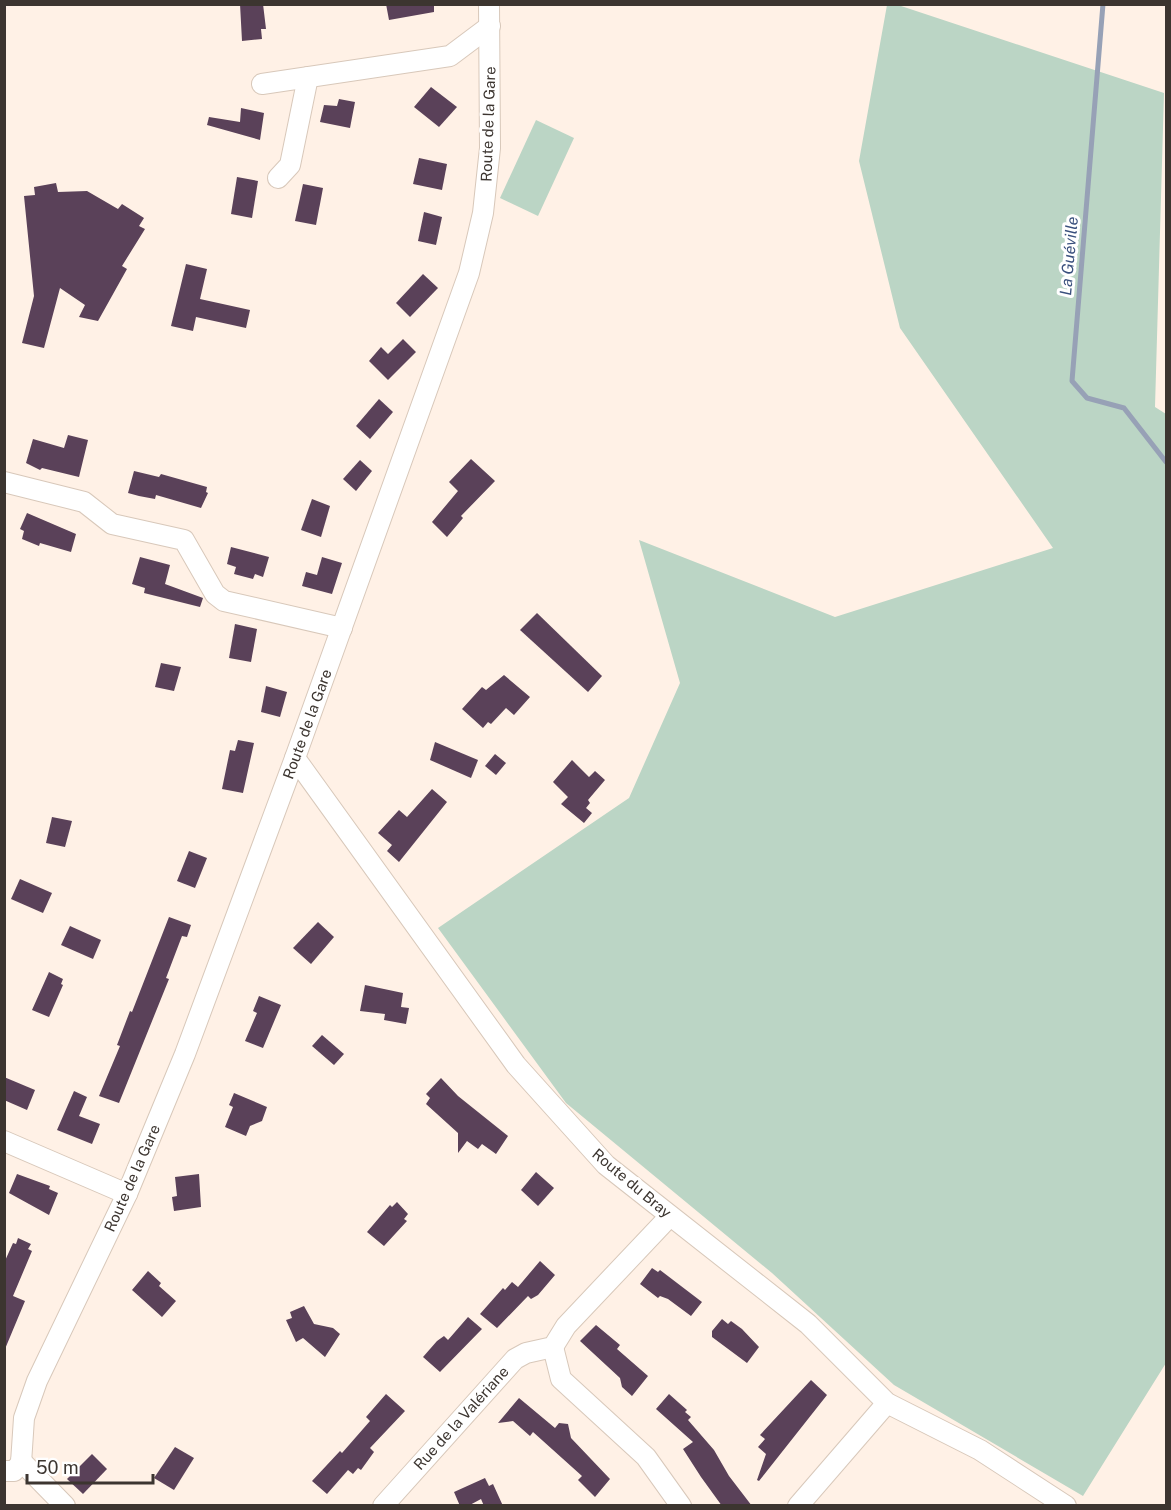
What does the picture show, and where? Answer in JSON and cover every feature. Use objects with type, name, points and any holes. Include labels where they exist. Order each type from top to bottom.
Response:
[{"type":"street","name":"Route de la Gare","points":[[11,1462],[37,1379],[128,1194],[185,1054],[295,758],[469,273],[483,213],[490,148],[489,4]]},
{"type":"street","points":[[262,84],[450,56],[490,26]]},
{"type":"street","points":[[278,178],[290,165],[308,77]]},
{"type":"street","points":[[4,482],[84,502],[112,524],[183,540],[215,594],[224,602],[342,628]]},
{"type":"street","name":"Route du Bray","points":[[295,758],[516,1065],[606,1165],[808,1324],[887,1403],[980,1450],[1066,1506]]},
{"type":"street","points":[[4,1141],[128,1194]]},
{"type":"street","points":[[670,1216],[566,1326],[553,1347],[561,1379],[646,1457],[681,1506]]},
{"type":"street","name":"Rue de la Valériane","points":[[383,1506],[515,1359],[525,1353],[553,1347]]},
{"type":"street","points":[[798,1506],[887,1403]]},
{"type":"street","points":[[11,1462],[41,1482],[64,1506]]},
{"type":"green space","points":[[887,5],[898,5],[1164,93],[1155,407],[1166,414],[1166,1363],[1083,1496],[894,1385],[772,1273],[566,1103],[438,928],[629,798],[680,683],[639,540],[835,617],[1053,548],[900,328],[859,161]]},
{"type":"green space","points":[[536,120],[574,138],[538,216],[500,198]]},
{"type":"building","points":[[240,4],[263,4],[266,29],[261,29],[262,39],[242,41]]},
{"type":"building","points":[[386,4],[434,4],[434,12],[389,20]]},
{"type":"building","points":[[431,87],[457,107],[439,127],[414,107]]},
{"type":"building","points":[[339,99],[355,102],[350,128],[320,122],[324,105],[337,106]]},
{"type":"building","points":[[241,108],[264,113],[260,140],[207,125],[209,117],[240,122]]},
{"type":"building","points":[[419,158],[447,164],[442,190],[413,184]]},
{"type":"building","points":[[237,177],[258,181],[252,218],[231,214]]},
{"type":"building","points":[[56,183],[58,192],[87,191],[118,209],[122,204],[144,218],[139,226],[145,229],[122,266],[127,269],[98,321],[79,317],[85,305],[60,288],[44,348],[22,343],[34,296],[24,196],[35,195],[34,187]]},
{"type":"building","points":[[303,184],[323,188],[316,225],[295,221]]},
{"type":"building","points":[[424,212],[442,217],[436,245],[418,241]]},
{"type":"building","points":[[186,264],[207,269],[200,299],[250,310],[246,328],[196,317],[193,331],[171,326]]},
{"type":"building","points":[[423,274],[438,288],[410,317],[396,303]]},
{"type":"building","points":[[403,339],[416,352],[388,380],[369,361],[381,347],[388,354]]},
{"type":"building","points":[[379,399],[393,412],[370,439],[356,426]]},
{"type":"building","points":[[68,435],[88,440],[79,477],[42,468],[40,470],[26,463],[33,439],[64,448]]},
{"type":"building","points":[[471,459],[495,481],[461,516],[463,518],[447,537],[432,522],[458,491],[449,482]]},
{"type":"building","points":[[360,460],[372,471],[356,491],[343,479]]},
{"type":"building","points":[[134,471],[159,477],[161,474],[207,487],[206,492],[208,493],[201,508],[156,495],[155,499],[128,493]]},
{"type":"building","points":[[312,499],[330,506],[321,537],[301,530]]},
{"type":"building","points":[[27,513],[76,534],[71,552],[40,543],[39,546],[22,539],[24,531],[20,529]]},
{"type":"building","points":[[231,547],[269,557],[263,577],[255,574],[253,579],[234,574],[236,567],[227,564]]},
{"type":"building","points":[[140,557],[170,565],[165,584],[203,598],[200,607],[144,593],[145,588],[132,584]]},
{"type":"building","points":[[322,557],[342,563],[332,594],[302,586],[306,572],[317,575]]},
{"type":"building","points":[[537,613],[602,676],[588,692],[520,630]]},
{"type":"building","points":[[235,624],[257,629],[251,662],[229,658]]},
{"type":"building","points":[[161,663],[181,667],[174,691],[155,687]]},
{"type":"building","points":[[504,675],[530,697],[514,715],[506,708],[491,724],[488,722],[483,728],[462,709],[482,687],[486,690]]},
{"type":"building","points":[[266,686],[287,692],[280,717],[261,712]]},
{"type":"building","points":[[238,740],[254,743],[243,793],[222,789],[230,750],[235,751]]},
{"type":"building","points":[[435,742],[478,760],[471,778],[430,760]]},
{"type":"building","points":[[495,754],[506,763],[496,775],[485,766]]},
{"type":"building","points":[[572,760],[589,777],[595,771],[605,780],[588,800],[590,803],[586,808],[592,813],[584,823],[561,804],[568,797],[553,782]]},
{"type":"building","points":[[432,789],[447,802],[399,862],[387,851],[392,845],[378,833],[399,810],[407,817]]},
{"type":"building","points":[[52,817],[72,821],[65,847],[46,843]]},
{"type":"building","points":[[189,851],[207,858],[195,888],[177,881]]},
{"type":"building","points":[[20,879],[52,893],[43,913],[11,899]]},
{"type":"building","points":[[169,917],[191,925],[187,937],[182,936],[166,978],[169,979],[119,1103],[99,1096],[120,1046],[117,1045],[130,1011],[132,1012]]},
{"type":"building","points":[[318,922],[334,937],[311,964],[293,948]]},
{"type":"building","points":[[70,926],[101,940],[93,959],[61,945]]},
{"type":"building","points":[[49,972],[63,979],[61,984],[63,985],[49,1017],[32,1010]]},
{"type":"building","points":[[365,985],[403,993],[401,1007],[409,1008],[406,1024],[384,1020],[385,1014],[360,1011]]},
{"type":"building","points":[[259,996],[281,1005],[263,1048],[245,1041],[257,1013],[253,1011]]},
{"type":"building","points":[[322,1035],[344,1054],[334,1065],[312,1046]]},
{"type":"building","points":[[4,1077],[35,1090],[27,1110],[4,1100]]},
{"type":"building","points":[[441,1078],[458,1096],[508,1136],[496,1154],[482,1144],[478,1149],[467,1141],[458,1153],[458,1133],[426,1104],[430,1098],[426,1094]]},
{"type":"building","points":[[74,1091],[87,1097],[79,1116],[100,1124],[92,1144],[57,1130]]},
{"type":"building","points":[[234,1093],[267,1107],[262,1121],[250,1126],[246,1136],[225,1127],[233,1107],[229,1105]]},
{"type":"building","points":[[536,1172],[554,1188],[538,1206],[521,1190]]},
{"type":"building","points":[[17,1174],[50,1186],[49,1189],[58,1193],[49,1215],[9,1193]]},
{"type":"building","points":[[199,1174],[201,1207],[174,1211],[172,1197],[177,1196],[175,1177]]},
{"type":"building","points":[[397,1202],[408,1214],[404,1219],[407,1221],[384,1246],[367,1232],[390,1205],[392,1207]]},
{"type":"building","points":[[18,1238],[31,1244],[28,1249],[32,1251],[13,1296],[25,1301],[5,1349],[4,1263],[13,1243],[16,1244]]},
{"type":"building","points":[[540,1261],[555,1275],[538,1295],[531,1299],[528,1296],[497,1328],[480,1314],[503,1288],[505,1290],[512,1282],[518,1287]]},
{"type":"building","points":[[652,1268],[658,1272],[660,1270],[702,1302],[691,1316],[668,1299],[660,1296],[658,1298],[640,1284]]},
{"type":"building","points":[[148,1271],[161,1283],[159,1286],[176,1301],[162,1317],[132,1290]]},
{"type":"building","points":[[304,1306],[314,1324],[333,1328],[340,1334],[325,1357],[303,1338],[296,1342],[286,1320],[292,1318],[290,1312]]},
{"type":"building","points":[[468,1317],[482,1329],[440,1372],[423,1357],[444,1336],[448,1340]]},
{"type":"building","points":[[722,1319],[728,1324],[731,1321],[742,1329],[759,1347],[747,1363],[712,1337],[712,1331]]},
{"type":"building","points":[[596,1325],[620,1345],[617,1349],[648,1376],[632,1396],[622,1387],[620,1378],[580,1341]]},
{"type":"building","points":[[811,1380],[827,1395],[759,1481],[757,1480],[766,1454],[758,1447],[765,1439],[760,1435]]},
{"type":"building","points":[[386,1394],[405,1411],[370,1448],[374,1452],[361,1470],[358,1468],[353,1474],[348,1470],[327,1494],[312,1481],[340,1451],[342,1453],[370,1421],[366,1417]]},
{"type":"building","points":[[669,1394],[687,1410],[685,1412],[691,1417],[688,1420],[714,1450],[729,1476],[752,1506],[722,1506],[683,1449],[693,1442],[656,1409]]},
{"type":"building","points":[[519,1398],[555,1428],[559,1423],[568,1424],[571,1438],[610,1479],[595,1497],[578,1480],[582,1476],[533,1432],[530,1436],[513,1421],[498,1423]]},
{"type":"building","points":[[175,1447],[194,1458],[174,1490],[154,1478]]},
{"type":"building","points":[[92,1454],[107,1469],[83,1494],[67,1479]]},
{"type":"building","points":[[485,1478],[489,1486],[493,1484],[503,1506],[484,1506],[481,1499],[468,1506],[460,1506],[454,1492]]},
{"type":"waterway","name":"La Guéville","points":[[1103,4],[1072,381],[1087,398],[1124,408],[1166,462]]}]
